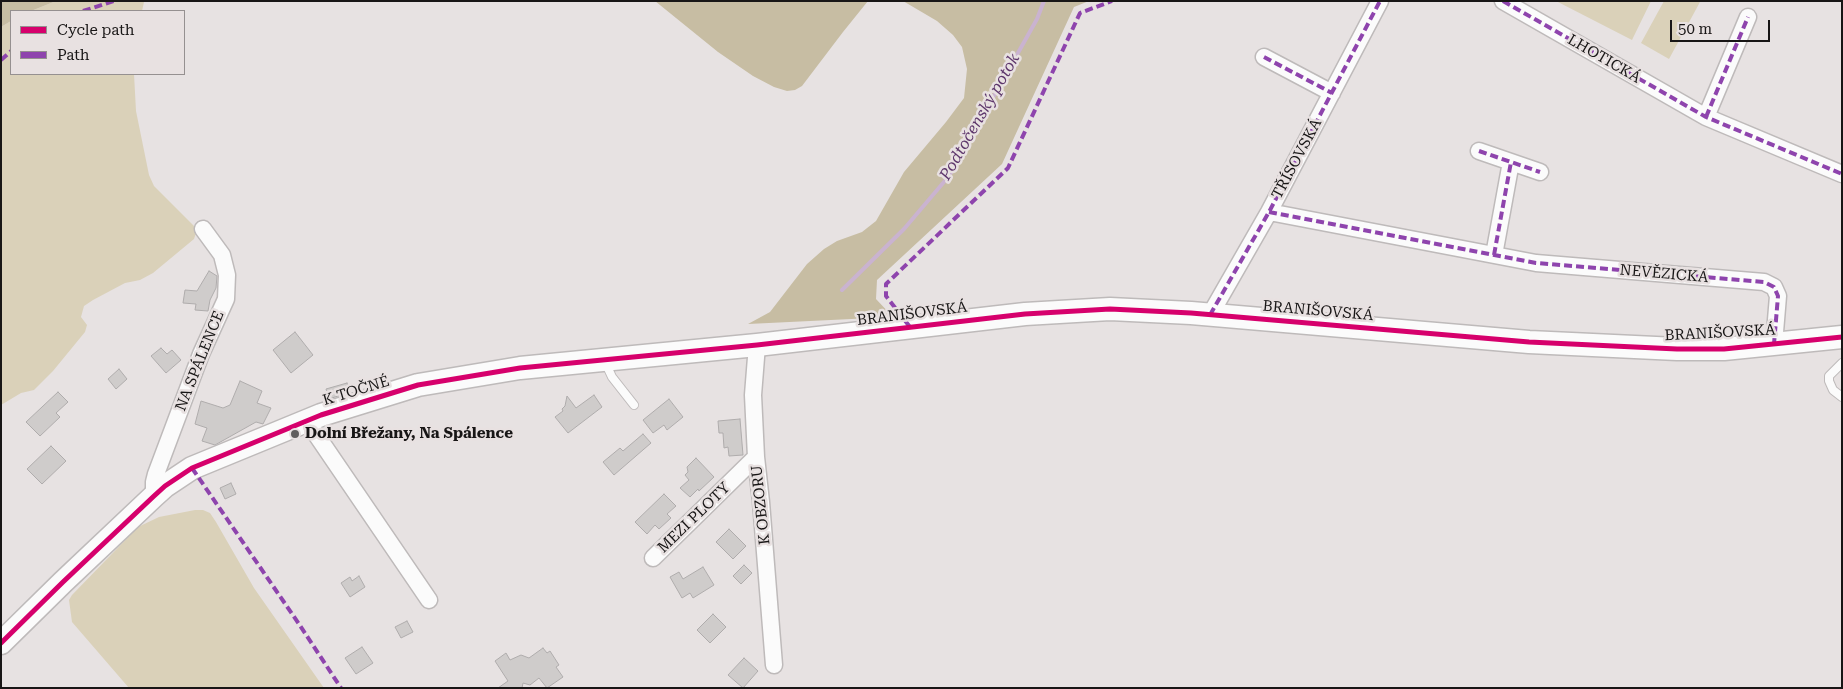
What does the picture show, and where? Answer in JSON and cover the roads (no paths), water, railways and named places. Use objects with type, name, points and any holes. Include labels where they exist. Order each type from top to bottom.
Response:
[{"type":"street","name":"TŘÍSOVSKÁ","points":[[1210,315],[1269,212],[1380,1]]},
{"type":"street","name":"LHOTICKÁ","points":[[1503,1],[1706,117],[1842,174]]},
{"type":"street","points":[[1706,117],[1748,17]]},
{"type":"street","points":[[1264,57],[1332,93]]},
{"type":"street","points":[[1479,151],[1540,172]]},
{"type":"street","points":[[1494,255],[1511,162]]},
{"type":"street","name":"NEVĚZICKÁ","points":[[1269,212],[1536,263],[1764,282],[1774,287],[1778,296],[1774,344]]},
{"type":"street","name":"NA SPÁLENCE","points":[[154,496],[156,474],[201,354],[226,299],[227,275],[222,255],[203,230]]},
{"type":"street","name":"BRANIŠOVSKÁ","points":[[792,340],[1025,314],[1110,309],[1210,315],[1529,342],[1677,350],[1724,349],[1842,337]]},
{"type":"street","name":"K TOČNÉ","points":[[1,643],[154,496],[192,468],[307,421],[418,385],[520,368],[792,340]]},
{"type":"street","name":"K OBZORU","points":[[758,345],[753,395],[756,457],[774,665]]},
{"type":"street","name":"K TOČNÉ","points":[[307,421],[428,600]]},
{"type":"street","name":"MEZI PLOTY","points":[[653,558],[756,457]]},
{"type":"lane","points":[[604,360],[612,377],[634,405]]},
{"type":"lane","points":[[1842,363],[1829,376],[1833,390],[1842,397]]},
{"type":"waterway","name":"Podtočenský potok","points":[[842,290],[904,229],[949,176],[1037,19],[1044,1]]},
{"type":"place","name":"Dolní Břežany, Na Spálence","points":[[295,434]]}]
